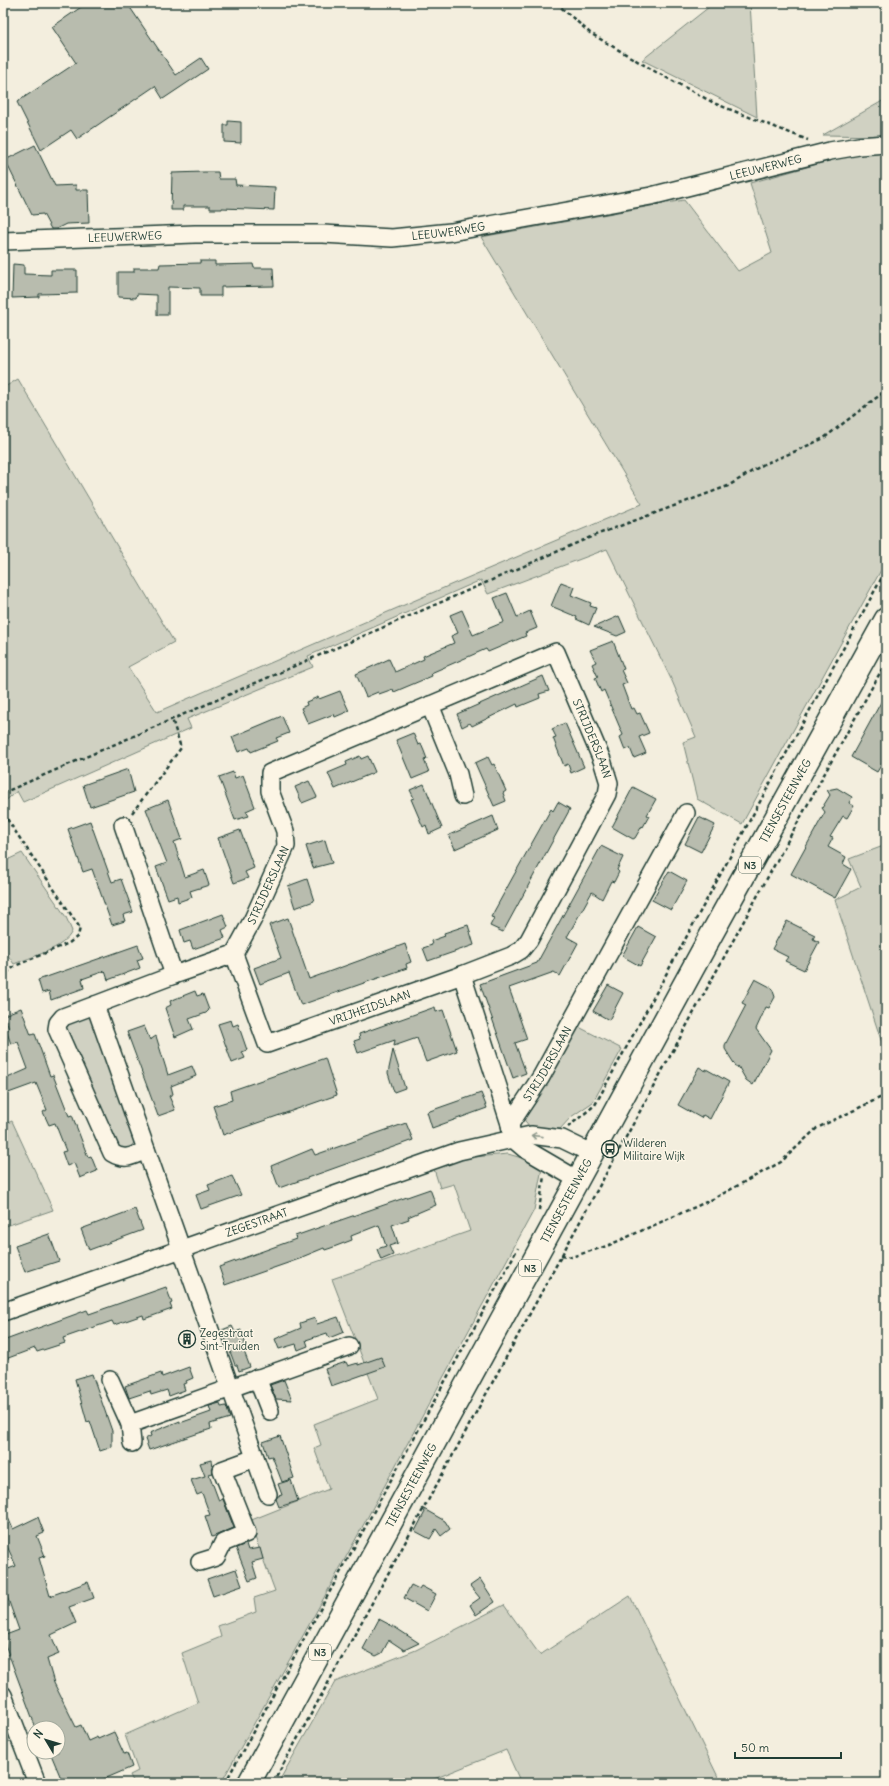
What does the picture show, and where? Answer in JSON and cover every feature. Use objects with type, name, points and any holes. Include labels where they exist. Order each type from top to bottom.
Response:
[{"type":"main road","name":"TIENSESTEENWEG","points":[[249,1783],[886,619]]},
{"type":"street","name":"LEEUWERWEG","points":[[3,241],[195,234],[324,234],[392,238],[451,232],[650,196],[830,151],[859,146],[886,144]]},
{"type":"street","name":"STRIJDERSLAAN","points":[[234,954],[256,913],[286,846],[285,831],[270,791],[270,773],[556,652],[602,760],[609,783],[607,794],[529,940],[521,950],[511,956],[462,975]]},
{"type":"street","points":[[430,705],[458,774],[463,796]]},
{"type":"street","name":"STRIJDERSLAAN","points":[[511,1131],[686,813]]},
{"type":"street","points":[[123,825],[174,975]]},
{"type":"street","points":[[146,1150],[131,1156],[120,1158],[112,1153],[57,1029],[58,1023],[63,1017],[234,954]]},
{"type":"street","name":"VRIJHEIDSLAAN","points":[[234,954],[267,1044],[462,975]]},
{"type":"street","points":[[462,975],[511,1131],[525,1149],[578,1180]]},
{"type":"street","points":[[95,1005],[268,1494]]},
{"type":"street","name":"ZEGESTRAAT","points":[[3,1312],[511,1131],[562,1139],[592,1154]]},
{"type":"street","points":[[130,1424],[349,1346]]},
{"type":"street","points":[[257,1378],[270,1412]]},
{"type":"street","points":[[110,1380],[130,1424],[132,1443]]},
{"type":"street","points":[[200,1562],[216,1556],[223,1543],[247,1534],[222,1470],[255,1458]]},
{"type":"street","points":[[3,1695],[37,1783]]},
{"type":"path","points":[[556,3],[590,33],[656,72],[716,104],[802,137],[830,151]]},
{"type":"path","points":[[3,793],[593,536],[728,486],[764,464],[824,438],[886,392]]},
{"type":"path","points":[[274,1783],[886,662]]},
{"type":"path","points":[[123,825],[181,748],[172,720]]},
{"type":"path","points":[[3,814],[80,928],[78,936],[68,944],[16,966],[3,976]]},
{"type":"path","points":[[561,1255],[571,1257],[607,1246],[713,1198],[781,1162],[818,1128],[886,1095]]},
{"type":"shaded area","points":[[714,3],[750,3],[757,117],[642,60]]},
{"type":"shaded area","points":[[886,99],[886,136],[823,135]]},
{"type":"shaded area","points":[[886,150],[886,565],[881,570],[742,824],[697,799],[683,742],[696,737],[672,681],[607,549],[488,594],[481,580],[308,656],[313,667],[187,719],[191,728],[23,802],[17,791],[3,803],[3,388],[18,379],[174,642],[128,667],[157,712],[642,504],[481,237],[684,200],[738,271],[772,253],[750,183],[853,154]]},
{"type":"shaded area","points":[[886,845],[886,1055],[835,900],[861,887],[849,859]]},
{"type":"shaded area","points":[[22,853],[66,917],[72,931],[62,943],[55,948],[14,964],[7,954],[3,955],[3,862]]},
{"type":"shaded area","points":[[87,1015],[93,1019],[135,1140],[131,1146],[127,1148],[119,1148],[64,1024]]},
{"type":"shaded area","points":[[575,1025],[622,1049],[593,1102],[571,1117],[560,1129],[531,1128],[525,1121],[524,1116]]},
{"type":"shaded area","points":[[12,1121],[53,1210],[3,1227],[3,1125]]},
{"type":"shaded area","points":[[508,1154],[529,1160],[542,1168],[534,1210],[320,1605],[221,1783],[134,1783],[130,1775],[138,1771],[125,1735],[198,1703],[182,1653],[221,1637],[218,1626],[256,1612],[254,1598],[275,1591],[249,1521],[329,1489],[314,1448],[321,1445],[314,1424],[378,1399],[332,1279],[470,1231],[454,1184],[440,1188],[434,1169],[463,1158]]},
{"type":"shaded area","points":[[630,1596],[721,1783],[521,1783],[506,1750],[424,1783],[278,1783],[335,1682],[416,1650],[504,1605],[540,1655]]},
{"type":"building","points":[[87,3],[127,3],[176,75],[201,58],[208,69],[163,99],[155,86],[77,139],[71,130],[41,150],[17,102],[76,63],[52,27]]},
{"type":"building","points":[[228,121],[241,122],[241,143],[224,142],[224,125],[228,125]]},
{"type":"building","points":[[35,145],[55,186],[76,185],[76,190],[88,190],[89,223],[66,224],[56,229],[51,229],[43,214],[32,215],[5,160]]},
{"type":"building","points":[[218,172],[219,179],[235,179],[236,185],[275,187],[274,210],[210,209],[210,206],[183,206],[183,210],[171,210],[172,173]]},
{"type":"building","points":[[200,261],[215,261],[215,265],[253,264],[254,268],[273,268],[274,286],[221,287],[221,296],[200,296],[200,288],[168,287],[168,315],[157,315],[157,295],[137,294],[136,298],[118,297],[118,272],[134,272],[134,268],[159,268],[160,264],[200,263]]},
{"type":"building","points":[[13,264],[24,265],[24,274],[51,275],[51,270],[77,270],[77,293],[39,294],[39,297],[12,298]]},
{"type":"building","points":[[561,582],[574,587],[571,595],[591,603],[590,606],[596,608],[589,625],[576,619],[577,617],[551,606]]},
{"type":"building","points":[[507,593],[517,617],[530,611],[537,628],[525,633],[526,636],[488,652],[486,649],[431,673],[432,676],[394,692],[393,689],[379,694],[378,692],[366,697],[356,674],[389,659],[395,672],[424,659],[423,656],[454,643],[451,636],[458,633],[450,615],[462,610],[473,635],[504,622],[494,598]]},
{"type":"building","points":[[619,616],[626,632],[617,636],[594,627]]},
{"type":"building","points":[[613,641],[624,669],[621,670],[627,683],[622,685],[631,709],[634,708],[637,714],[640,713],[649,733],[639,737],[646,753],[634,758],[630,748],[625,750],[620,737],[623,735],[604,690],[601,692],[595,678],[598,677],[592,664],[596,662],[590,650]]},
{"type":"building","points":[[543,676],[549,691],[539,694],[540,698],[518,707],[517,704],[472,726],[470,723],[462,727],[457,714]]},
{"type":"building","points":[[340,691],[349,711],[335,717],[334,714],[308,724],[301,708],[307,705],[306,702]]},
{"type":"building","points":[[886,693],[886,762],[883,762],[877,772],[851,757]]},
{"type":"building","points":[[282,716],[289,733],[276,738],[278,741],[251,752],[249,748],[238,752],[232,737]]},
{"type":"building","points":[[565,723],[584,767],[571,773],[568,764],[564,766],[553,738],[556,737],[552,729]]},
{"type":"building","points":[[413,733],[418,745],[421,744],[424,751],[427,759],[424,760],[429,772],[412,779],[396,740]]},
{"type":"building","points":[[360,756],[361,759],[368,756],[375,772],[335,789],[328,773],[347,765],[346,762]]},
{"type":"building","points":[[488,757],[492,765],[494,764],[506,791],[503,793],[506,801],[494,806],[475,763]]},
{"type":"building","points":[[128,769],[134,792],[90,807],[83,785]]},
{"type":"building","points":[[233,772],[235,778],[243,775],[255,807],[246,811],[249,816],[235,820],[219,777]]},
{"type":"building","points":[[309,781],[317,797],[302,803],[295,787]]},
{"type":"building","points":[[424,784],[442,828],[429,834],[426,825],[423,827],[411,799],[414,798],[410,790]]},
{"type":"building","points":[[633,787],[656,799],[647,815],[649,816],[643,827],[642,826],[633,839],[612,827]]},
{"type":"building","points":[[837,788],[852,797],[849,803],[854,806],[847,818],[843,816],[830,837],[833,838],[828,847],[846,857],[843,864],[851,869],[835,898],[791,874],[825,812],[822,808],[830,795],[827,790]]},
{"type":"building","points":[[168,800],[182,839],[174,842],[185,877],[204,870],[209,885],[190,891],[192,897],[178,902],[177,896],[168,899],[156,867],[167,863],[146,809]]},
{"type":"building","points":[[558,802],[570,809],[503,932],[490,926],[494,918],[491,917],[514,875],[551,809],[553,811]]},
{"type":"building","points":[[493,816],[498,830],[455,849],[449,835]]},
{"type":"building","points":[[699,817],[715,825],[701,852],[685,844]]},
{"type":"building","points":[[90,821],[112,882],[121,879],[133,912],[123,915],[125,921],[112,925],[92,869],[83,872],[68,829]]},
{"type":"building","points":[[240,830],[254,868],[245,872],[248,878],[234,883],[218,838]]},
{"type":"building","points":[[325,840],[332,863],[313,868],[306,846]]},
{"type":"building","points":[[601,846],[623,857],[617,870],[619,872],[614,882],[611,881],[602,899],[592,892],[567,937],[578,943],[560,976],[554,972],[509,988],[527,1039],[515,1043],[526,1073],[513,1078],[480,984],[537,963]]},
{"type":"building","points":[[669,871],[687,881],[671,910],[652,900]]},
{"type":"building","points":[[307,879],[314,901],[295,908],[288,886]]},
{"type":"building","points":[[223,914],[228,927],[222,930],[225,938],[193,949],[190,941],[184,943],[180,930]]},
{"type":"building","points":[[288,918],[309,979],[405,944],[411,962],[406,964],[407,968],[301,1005],[289,973],[260,984],[254,968],[281,958],[269,925]]},
{"type":"building","points":[[787,921],[815,935],[813,939],[819,942],[804,970],[785,961],[788,957],[772,949]]},
{"type":"building","points":[[468,925],[474,945],[428,961],[423,948],[432,945],[431,941],[445,936],[444,933]]},
{"type":"building","points":[[638,927],[656,937],[640,966],[622,956]]},
{"type":"building","points":[[138,945],[143,958],[137,960],[140,968],[108,980],[105,971],[82,979],[84,988],[51,1000],[49,991],[42,993],[38,980]]},
{"type":"building","points":[[755,979],[772,988],[775,997],[769,1008],[766,1007],[756,1029],[771,1050],[753,1085],[746,1080],[738,1066],[737,1068],[725,1049],[725,1045],[746,1005],[742,1003]]},
{"type":"building","points":[[608,985],[623,993],[609,1020],[593,1011]]},
{"type":"building","points":[[195,991],[197,996],[203,994],[209,1010],[206,1013],[189,1019],[193,1029],[175,1037],[165,1008],[171,1005],[170,1001]]},
{"type":"building","points":[[435,1007],[436,1012],[443,1010],[457,1051],[426,1062],[417,1038],[394,1046],[395,1040],[358,1053],[354,1041],[360,1039],[359,1034]]},
{"type":"building","points":[[21,1008],[31,1035],[35,1034],[50,1076],[53,1075],[69,1116],[72,1115],[88,1157],[91,1156],[97,1171],[80,1178],[74,1163],[67,1166],[62,1152],[66,1151],[55,1123],[49,1125],[43,1112],[47,1110],[36,1083],[3,1095],[3,1080],[28,1069],[18,1042],[11,1044],[6,1030],[9,1029],[4,1015]]},
{"type":"building","points":[[231,1020],[233,1026],[238,1024],[247,1050],[242,1052],[245,1058],[232,1063],[218,1024]]},
{"type":"building","points":[[144,1026],[150,1040],[156,1036],[168,1075],[192,1066],[196,1076],[171,1086],[173,1094],[169,1096],[175,1110],[158,1116],[127,1032]]},
{"type":"building","points":[[393,1050],[405,1088],[394,1092],[388,1073]]},
{"type":"building","points":[[325,1058],[337,1095],[223,1135],[213,1106],[232,1100],[230,1091]]},
{"type":"building","points":[[699,1067],[706,1071],[706,1069],[729,1082],[710,1119],[703,1115],[701,1118],[678,1105]]},
{"type":"building","points":[[481,1093],[487,1108],[432,1128],[427,1112]]},
{"type":"building","points":[[406,1123],[413,1140],[279,1188],[271,1166],[312,1149],[315,1155]]},
{"type":"building","points":[[232,1176],[241,1195],[201,1209],[196,1195],[210,1190],[208,1185]]},
{"type":"building","points":[[430,1189],[436,1205],[408,1217],[409,1219],[392,1225],[398,1243],[389,1246],[393,1255],[381,1260],[377,1249],[386,1246],[379,1225],[351,1236],[352,1240],[325,1250],[324,1248],[302,1258],[225,1285],[219,1267],[296,1239],[295,1236]]},
{"type":"building","points":[[135,1209],[143,1230],[89,1250],[81,1229]]},
{"type":"building","points":[[49,1234],[59,1261],[25,1272],[15,1246]]},
{"type":"building","points":[[166,1287],[172,1303],[170,1304],[172,1309],[144,1319],[143,1315],[114,1325],[112,1321],[63,1338],[65,1343],[37,1352],[35,1348],[3,1360],[3,1341],[87,1310],[89,1314]]},
{"type":"building","points":[[338,1317],[344,1332],[329,1338],[327,1333],[306,1340],[308,1346],[298,1350],[296,1344],[279,1349],[275,1339],[301,1328],[300,1323],[315,1318],[317,1324]]},
{"type":"building","points":[[232,1326],[235,1332],[241,1330],[246,1345],[242,1346],[250,1367],[239,1371],[237,1365],[235,1365],[222,1330]]},
{"type":"building","points":[[381,1357],[385,1367],[331,1386],[325,1369],[346,1362],[348,1366],[358,1363],[358,1365]]},
{"type":"building","points":[[189,1367],[193,1378],[186,1381],[187,1383],[183,1384],[185,1390],[169,1396],[167,1390],[151,1395],[150,1391],[129,1398],[125,1386],[161,1373],[162,1377]]},
{"type":"building","points":[[92,1374],[112,1431],[112,1447],[100,1451],[90,1421],[87,1422],[75,1379]]},
{"type":"building","points":[[284,1380],[292,1400],[276,1399],[270,1385]]},
{"type":"building","points":[[220,1403],[221,1407],[226,1406],[230,1418],[210,1424],[211,1429],[149,1450],[145,1439],[151,1436],[150,1433],[180,1421],[180,1423],[211,1412],[209,1406]]},
{"type":"building","points":[[280,1436],[294,1478],[282,1482],[272,1456],[268,1457],[263,1442]]},
{"type":"building","points":[[211,1460],[213,1473],[209,1474],[219,1501],[223,1499],[234,1528],[212,1537],[205,1516],[210,1515],[202,1493],[197,1495],[191,1480],[205,1476],[200,1463]]},
{"type":"building","points":[[291,1480],[298,1501],[279,1507],[276,1499],[278,1496],[282,1495],[278,1484]]},
{"type":"building","points":[[3,1506],[13,1529],[38,1517],[44,1533],[37,1536],[45,1556],[39,1558],[50,1596],[88,1582],[94,1598],[69,1607],[76,1623],[51,1635],[59,1654],[47,1659],[54,1683],[76,1727],[81,1725],[88,1741],[97,1737],[98,1739],[114,1732],[124,1754],[127,1753],[132,1767],[95,1783],[63,1783],[53,1760],[66,1760],[66,1720],[33,1720],[3,1639],[3,1636],[19,1630],[3,1585],[3,1571],[16,1566],[3,1537]]},
{"type":"building","points":[[422,1508],[445,1521],[450,1529],[441,1536],[436,1529],[430,1539],[415,1531],[425,1512]]},
{"type":"building","points":[[246,1544],[248,1550],[260,1548],[263,1559],[252,1562],[257,1578],[249,1581],[236,1548]]},
{"type":"building","points":[[236,1569],[242,1586],[213,1596],[207,1579]]},
{"type":"building","points":[[480,1579],[495,1602],[476,1615],[470,1605],[480,1598],[470,1586]]},
{"type":"building","points":[[411,1585],[419,1589],[421,1586],[436,1594],[427,1611],[404,1598]]},
{"type":"building","points":[[379,1619],[419,1643],[404,1650],[389,1640],[382,1653],[376,1656],[363,1649]]},
{"type":"place","name":"Wilderen Militaire Wijk","points":[[610,1149]]},
{"type":"place","name":"Zegestraat Sint-Truiden","points":[[187,1339]]}]
